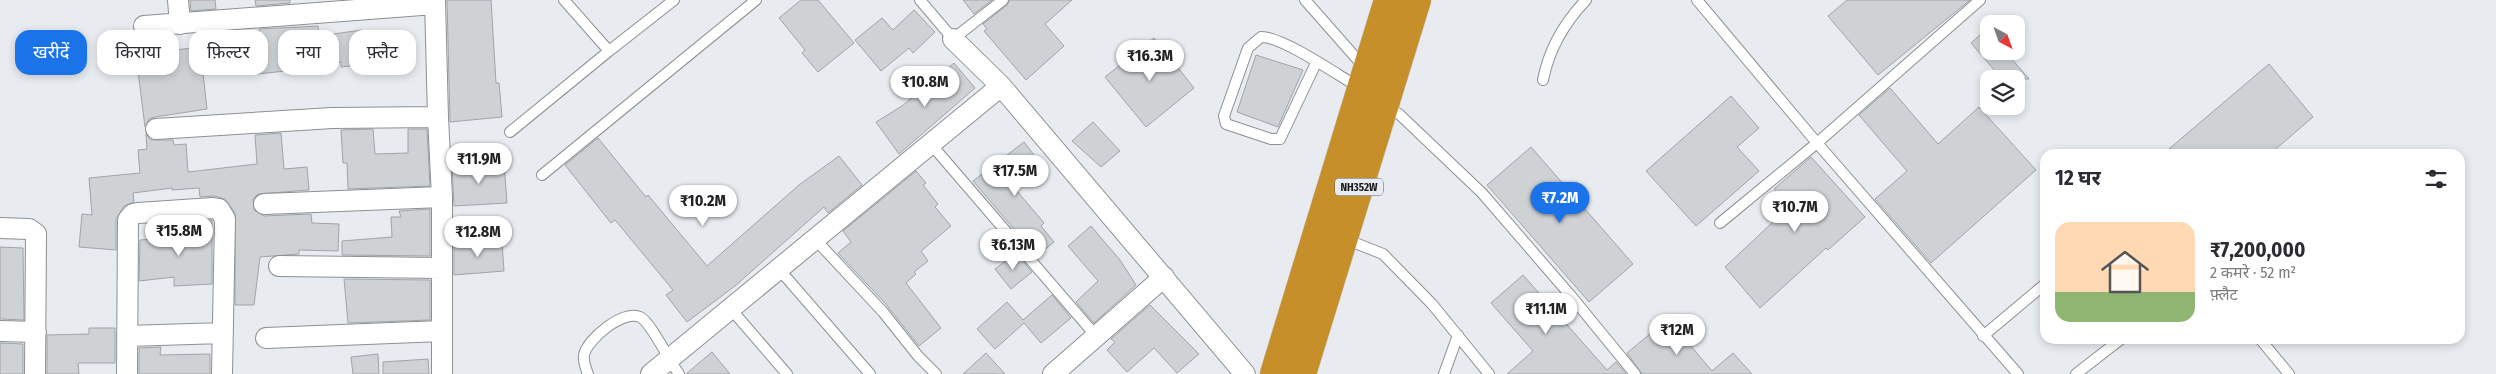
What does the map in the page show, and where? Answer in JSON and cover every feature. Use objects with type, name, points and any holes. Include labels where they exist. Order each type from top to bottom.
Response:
[{"type":"highway","name":"NH352W","points":[[1302,374],[1330,237],[1369,92],[1388,0]]},
{"type":"highway","name":"NH352W","points":[[1369,92],[1417,0]]},
{"type":"highway","name":"NH352W","points":[[1274,374],[1330,237]]},
{"type":"street","points":[[178,0],[180,24]]},
{"type":"street","points":[[144,26],[435,2],[442,197],[442,374]]},
{"type":"street","points":[[953,39],[1001,86],[1245,374]]},
{"type":"street","points":[[651,374],[674,367],[730,308],[1001,86]]},
{"type":"street","points":[[156,129],[332,118],[438,117]]},
{"type":"street","points":[[264,204],[442,197]]},
{"type":"street","points":[[127,374],[128,220],[132,214],[138,213],[213,208],[219,209],[225,219],[222,374]]},
{"type":"street","points":[[0,228],[29,229],[36,234],[35,374]]},
{"type":"street","points":[[279,266],[442,268]]},
{"type":"street","points":[[1053,374],[1164,277]]},
{"type":"street","points":[[0,331],[36,332]]},
{"type":"street","points":[[266,338],[442,331]]},
{"type":"street","points":[[127,336],[223,333]]},
{"type":"lane","points":[[564,0],[609,51]]},
{"type":"lane","points":[[510,132],[674,0]]},
{"type":"lane","points":[[542,175],[756,0]]},
{"type":"lane","points":[[920,0],[953,39],[1002,0]]},
{"type":"lane","points":[[1305,0],[1369,92]]},
{"type":"lane","points":[[1543,80],[1550,54],[1561,30],[1586,0]]},
{"type":"lane","points":[[1697,0],[1817,144],[2018,374]]},
{"type":"lane","points":[[1720,223],[1817,144],[1980,0]]},
{"type":"lane","points":[[1316,63],[1280,139],[1271,139],[1226,124],[1224,116],[1248,48],[1261,36],[1274,38],[1369,92],[1398,114],[1482,193],[1635,374]]},
{"type":"lane","points":[[930,143],[1096,336]]},
{"type":"lane","points":[[1330,237],[1358,242],[1383,254],[1432,304],[1490,374]]},
{"type":"lane","points":[[814,238],[883,312],[918,356],[936,374]]},
{"type":"lane","points":[[778,268],[870,374]]},
{"type":"lane","points":[[1983,336],[2040,288]]},
{"type":"lane","points":[[730,308],[787,374]]},
{"type":"lane","points":[[588,374],[584,356],[588,347],[616,320],[627,315],[638,316],[647,321],[674,367]]},
{"type":"lane","points":[[1444,374],[1458,335]]},
{"type":"lane","points":[[2076,374],[2115,344]]},
{"type":"lane","points":[[2264,344],[2289,374]]},
{"type":"building","points":[[190,0],[215,0],[216,9],[191,11]]},
{"type":"building","points":[[255,0],[290,0],[290,3],[256,6]]},
{"type":"building","points":[[447,0],[491,0],[496,83],[499,83],[502,117],[450,122]]},
{"type":"building","points":[[801,0],[818,0],[854,43],[818,72],[802,53],[805,50],[779,18]]},
{"type":"building","points":[[963,0],[992,0],[974,14]]},
{"type":"building","points":[[1010,0],[1072,0],[1045,24],[1064,46],[1026,80],[984,31],[987,29],[983,24],[1007,5]]},
{"type":"building","points":[[1847,0],[1970,0],[1878,75],[1828,16]]},
{"type":"building","points":[[914,10],[935,32],[913,53],[909,48],[881,71],[855,40],[882,18],[893,30]]},
{"type":"building","points":[[318,26],[318,30],[278,30],[278,72],[268,73],[268,30],[259,29]]},
{"type":"building","points":[[349,32],[349,66],[341,67],[341,62],[339,62],[339,33]]},
{"type":"building","points":[[1980,35],[1980,53],[1971,43]]},
{"type":"building","points":[[1154,38],[1194,88],[1146,127],[1105,77]]},
{"type":"building","points":[[189,48],[189,75],[203,75],[207,109],[155,117],[149,119],[145,127],[138,75],[179,75],[179,50]]},
{"type":"building","points":[[1256,55],[1303,70],[1278,127],[1237,112]]},
{"type":"building","points":[[1986,60],[2013,60],[2021,70],[1994,70]]},
{"type":"building","points":[[954,63],[975,88],[899,154],[876,122],[902,106]]},
{"type":"building","points":[[2269,64],[2313,117],[2276,149],[2169,149]]},
{"type":"building","points":[[1890,88],[1938,144],[1979,107],[1980,115],[1986,115],[2036,170],[1931,263],[1875,199],[1907,171],[1859,115]]},
{"type":"building","points":[[1731,96],[1759,128],[1737,147],[1759,171],[1696,226],[1646,171]]},
{"type":"building","points":[[1093,122],[1120,151],[1101,167],[1072,141]]},
{"type":"building","points":[[373,129],[375,154],[408,153],[408,129],[427,129],[430,186],[348,189],[347,163],[343,163],[341,130]]},
{"type":"building","points":[[281,133],[284,169],[307,167],[309,190],[258,194],[253,199],[254,210],[264,216],[311,214],[312,223],[339,224],[338,251],[299,250],[299,254],[260,257],[254,305],[235,305],[235,213],[225,199],[215,196],[200,197],[199,188],[172,190],[172,188],[133,193],[134,202],[124,206],[116,219],[116,250],[79,247],[82,214],[92,215],[89,178],[140,173],[138,150],[147,149],[146,134],[151,140],[173,140],[174,145],[186,144],[188,172],[257,164],[255,135]]},
{"type":"building","points":[[598,138],[646,197],[648,195],[707,266],[799,185],[839,156],[862,185],[828,213],[824,207],[735,286],[687,322],[666,295],[673,290],[615,220],[611,223],[565,165]]},
{"type":"building","points":[[1024,142],[1040,163],[1012,185],[1044,223],[1041,226],[1054,242],[1037,256],[973,181]]},
{"type":"building","points":[[1531,147],[1633,264],[1589,302],[1487,185]]},
{"type":"building","points":[[1811,157],[1865,217],[1828,250],[1826,248],[1760,308],[1725,267],[1789,207],[1774,189]]},
{"type":"building","points":[[504,163],[507,203],[454,206],[452,166]]},
{"type":"building","points":[[916,171],[926,183],[923,185],[938,204],[935,207],[951,226],[921,251],[928,261],[914,272],[916,274],[906,283],[941,328],[919,346],[885,303],[838,253],[851,242],[843,231]]},
{"type":"building","points":[[430,209],[430,256],[342,255],[342,241],[392,237],[391,217],[401,217],[399,211]]},
{"type":"building","points":[[212,220],[212,284],[174,286],[174,277],[139,281],[140,240],[177,237],[176,230],[204,230],[203,221]]},
{"type":"building","points":[[1091,226],[1120,260],[1136,285],[1094,323],[1076,302],[1098,281],[1068,246]]},
{"type":"building","points":[[502,242],[504,271],[454,275],[454,245]]},
{"type":"building","points":[[0,247],[23,248],[24,320],[0,319]]},
{"type":"building","points":[[1016,253],[1032,272],[1011,289],[995,269]]},
{"type":"building","points":[[1523,275],[1607,370],[1616,362],[1626,374],[1507,374],[1533,351],[1491,303]]},
{"type":"building","points":[[344,279],[430,280],[430,320],[348,323]]},
{"type":"building","points":[[1052,295],[1071,318],[1041,343],[1024,323],[995,349],[977,329],[1007,302],[1023,320]]},
{"type":"building","points":[[1150,305],[1199,354],[1177,373],[1154,348],[1127,372],[1107,350],[1115,342],[1111,339]]},
{"type":"building","points":[[1668,319],[1712,371],[1733,353],[1752,374],[1642,374],[1627,353]]},
{"type":"building","points":[[89,328],[115,328],[115,363],[78,363],[79,374],[47,374],[47,335],[89,334]]},
{"type":"building","points":[[0,343],[23,344],[23,374],[0,374]]},
{"type":"building","points":[[161,347],[160,355],[210,354],[210,374],[139,374],[139,348]]},
{"type":"building","points":[[712,352],[730,374],[686,374]]},
{"type":"building","points":[[986,353],[1005,374],[963,374]]},
{"type":"building","points":[[378,354],[379,374],[353,374],[351,357]]},
{"type":"building","points":[[428,359],[429,374],[383,374],[383,362]]}]
